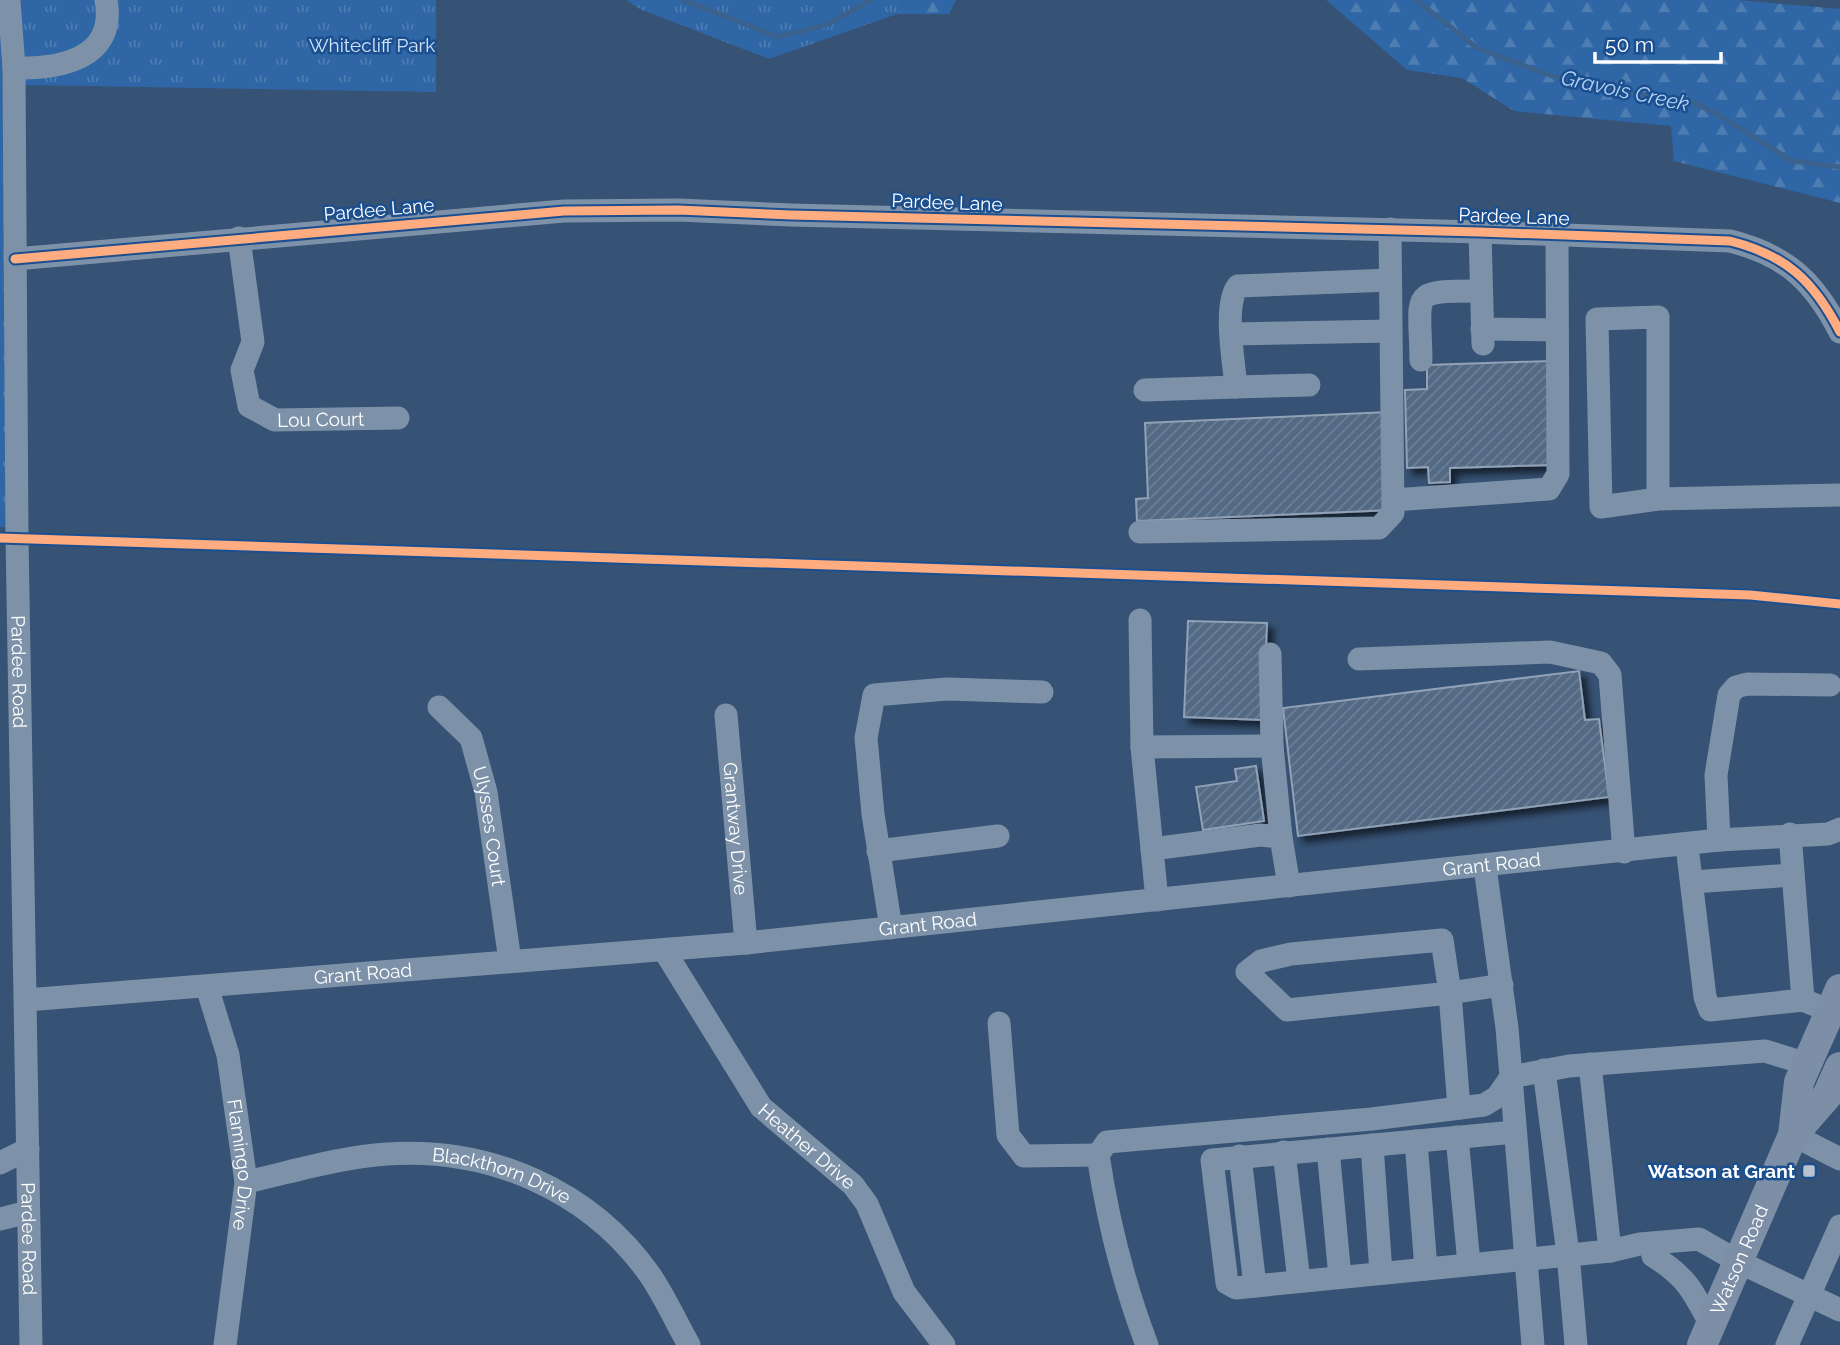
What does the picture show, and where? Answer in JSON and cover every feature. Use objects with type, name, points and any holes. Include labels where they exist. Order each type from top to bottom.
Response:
[{"type":"main road","name":"Watson Road","points":[[1706,1335],[1793,1135],[1799,1082],[1835,1000]]},
{"type":"main road","name":"Watson Road","points":[[1793,1135],[1827,1096],[1840,1067]]},
{"type":"street","name":"Pardee Road","points":[[9,0],[13,68],[15,258],[9,582],[10,703],[26,1000],[31,1345]]},
{"type":"street","points":[[13,68],[55,67],[84,55],[104,35],[108,23],[106,0]]},
{"type":"street","name":"Pardee Lane","points":[[15,258],[564,211],[678,209],[1100,225],[1390,229],[1730,241],[1762,249],[1790,267],[1813,289],[1840,332]]},
{"type":"street","points":[[1140,532],[1379,528],[1393,513],[1390,229]]},
{"type":"street","points":[[1480,232],[1483,336],[1557,330]]},
{"type":"street","points":[[1393,500],[1549,489],[1555,483],[1558,474],[1557,235]]},
{"type":"street","name":"Lou Court","points":[[239,238],[253,342],[242,370],[249,406],[275,420],[398,418]]},
{"type":"street","points":[[1236,387],[1230,307],[1232,293],[1238,286],[1390,279]]},
{"type":"street","points":[[1421,360],[1420,304],[1424,295],[1432,291],[1481,291]]},
{"type":"street","points":[[1658,499],[1658,317],[1597,319],[1601,507],[1658,499],[1840,495]]},
{"type":"street","points":[[1232,334],[1391,331]]},
{"type":"street","points":[[1145,390],[1309,384]]},
{"type":"street","points":[[1140,620],[1142,747],[1157,900]]},
{"type":"street","points":[[1359,659],[1550,652],[1601,663],[1610,675],[1624,852]]},
{"type":"street","points":[[1270,653],[1272,746],[1289,887]]},
{"type":"street","points":[[1719,840],[1716,775],[1729,695],[1736,687],[1748,684],[1830,685]]},
{"type":"street","points":[[891,928],[878,851],[866,738],[874,695],[947,689],[1042,692]]},
{"type":"street","name":"Ulysses Court","points":[[439,706],[471,738],[486,792],[510,961]]},
{"type":"street","name":"Grantway Drive","points":[[726,715],[746,943]]},
{"type":"street","points":[[1142,747],[1272,746]]},
{"type":"street","points":[[1790,834],[1802,1000]]},
{"type":"street","name":"Grant Road","points":[[26,1000],[746,943],[1687,846],[1719,840],[1790,834],[1836,834]]},
{"type":"street","points":[[1152,849],[1259,835],[1281,836]]},
{"type":"street","points":[[878,851],[998,836]]},
{"type":"street","points":[[1687,846],[1705,997],[1710,1010],[1802,1000],[1835,1000]]},
{"type":"street","points":[[1485,867],[1502,985],[1533,1345]]},
{"type":"street","points":[[1692,882],[1793,875]]},
{"type":"street","points":[[1459,1108],[1450,993],[1442,940],[1291,954],[1261,961],[1247,972],[1287,1010],[1450,993],[1502,985]]},
{"type":"street","name":"Heather Drive","points":[[664,950],[761,1107],[853,1185],[867,1204],[904,1292],[944,1345]]},
{"type":"street","name":"Flamingo Drive","points":[[207,987],[228,1055],[246,1182],[225,1345]]},
{"type":"street","points":[[999,1023],[1008,1135],[1024,1156],[1098,1155]]},
{"type":"street","points":[[1147,1345],[1126,1292],[1108,1224],[1098,1155],[1107,1142],[1372,1119],[1484,1105],[1497,1097],[1511,1077],[1590,1064],[1765,1051],[1807,1064]]},
{"type":"street","points":[[1590,1064],[1609,1251]]},
{"type":"street","points":[[1544,1070],[1568,1254],[1576,1345]]},
{"type":"street","points":[[1515,1132],[1212,1160],[1227,1283],[1236,1287],[1255,1286],[1609,1251],[1640,1244],[1699,1239],[1739,1262],[1840,1310]]},
{"type":"street","points":[[1793,1135],[1840,1159]]},
{"type":"street","points":[[1457,1137],[1469,1264]]},
{"type":"street","points":[[1416,1140],[1426,1269]]},
{"type":"street","points":[[1371,1145],[1381,1273]]},
{"type":"street","points":[[0,1163],[28,1149]]},
{"type":"street","points":[[1328,1149],[1340,1277]]},
{"type":"street","points":[[1284,1152],[1299,1281]]},
{"type":"street","name":"Blackthorn Drive","points":[[246,1182],[387,1154],[470,1158],[511,1169],[548,1185],[581,1205],[608,1228],[650,1276],[688,1345]]},
{"type":"street","points":[[0,1219],[28,1212]]},
{"type":"street","points":[[1787,1345],[1807,1294],[1840,1226]]},
{"type":"street","points":[[1609,1251],[1653,1256],[1707,1253],[1739,1262]]},
{"type":"street","points":[[1653,1256],[1689,1283],[1706,1335]]},
{"type":"green space","name":"Whitecliff Park","points":[[21,0],[436,0],[436,92],[24,85]]},
{"type":"green space","points":[[626,0],[905,0],[897,14],[769,59],[640,9]]},
{"type":"green space","points":[[905,0],[956,0],[949,14],[897,14]]},
{"type":"green space","points":[[1326,0],[1738,0],[1840,9],[1840,203],[1674,161],[1671,126],[1514,111],[1462,78],[1407,70]]},
{"type":"green space","points":[[0,9],[2,34],[9,527],[0,527]]},
{"type":"building","points":[[1550,361],[1553,465],[1450,468],[1450,482],[1429,483],[1428,467],[1407,468],[1405,390],[1427,389],[1427,365]]},
{"type":"building","points":[[1388,412],[1392,510],[1137,521],[1136,499],[1148,498],[1145,423]]},
{"type":"building","points":[[1188,621],[1267,623],[1263,720],[1184,717]]},
{"type":"building","points":[[1579,671],[1585,720],[1599,719],[1609,797],[1298,836],[1283,708]]},
{"type":"building","points":[[1256,766],[1264,821],[1203,830],[1196,787],[1237,781],[1235,769]]},
{"type":"waterway","name":"Gravois Creek","points":[[683,0],[778,37],[826,25],[871,0]]},
{"type":"waterway","name":"Gravois Creek","points":[[1416,0],[1477,48],[1552,76],[1616,92],[1689,100],[1722,117],[1792,161],[1840,167]]},
{"type":"cycle path","points":[[15,259],[564,211],[678,210],[1730,241],[1783,262],[1809,284],[1840,332]]},
{"type":"cycle path","points":[[0,538],[1750,595],[1840,604]]},
{"type":"place","name":"Watson at Grant","points":[[1809,1171]]}]
